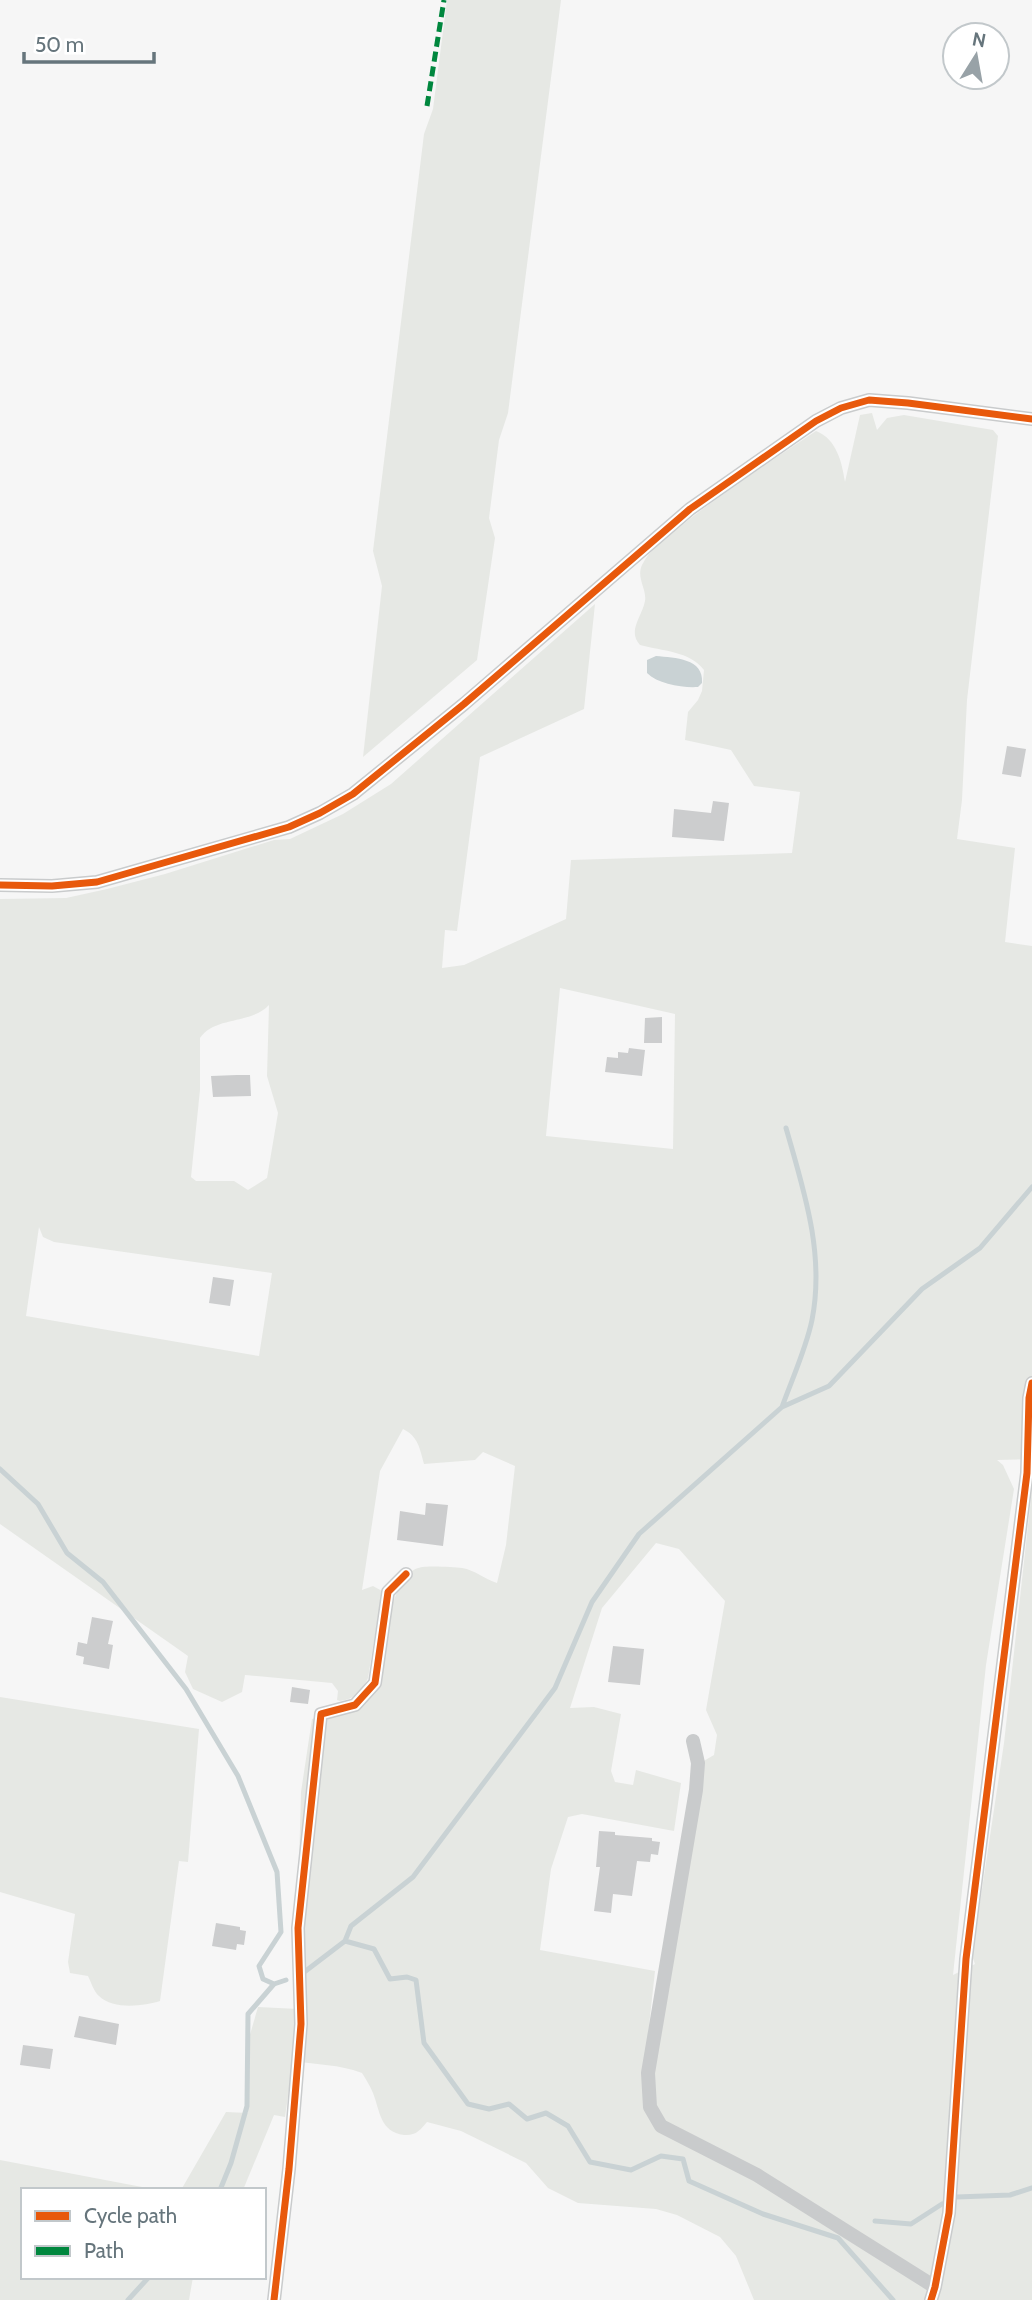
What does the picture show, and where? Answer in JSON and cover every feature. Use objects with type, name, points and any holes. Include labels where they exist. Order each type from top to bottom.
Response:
[{"type":"street","points":[[0,885],[52,886],[97,882],[289,827],[353,794],[464,704],[690,509],[816,421],[841,408],[869,400],[1032,419]]},
{"type":"street","points":[[693,1741],[698,1763],[696,1790],[648,2073],[650,2107],[661,2126],[757,2175],[933,2293],[949,2213],[966,1959],[1027,1473],[1029,1398],[1032,1383]]},
{"type":"street","points":[[274,2300],[289,2169],[301,2024],[298,1928],[321,1714],[355,1705],[375,1682],[388,1592],[406,1574]]},
{"type":"shaded area","points":[[447,0],[561,0],[508,413],[499,440],[489,518],[495,538],[477,660],[363,757],[382,586],[373,551],[424,134],[433,109]]},
{"type":"shaded area","points":[[872,413],[877,430],[887,418],[904,415],[993,430],[998,436],[967,700],[962,800],[957,839],[1015,848],[1005,942],[1032,946],[1032,1459],[997,1460],[1003,1465],[1014,1489],[986,1665],[953,1975],[975,1964],[972,1956],[1004,1743],[1032,1489],[1032,2300],[754,2300],[736,2256],[720,2237],[677,2215],[656,2209],[578,2203],[548,2188],[526,2163],[461,2131],[427,2122],[415,2133],[396,2133],[382,2120],[373,2093],[362,2073],[328,2065],[293,2061],[285,2117],[274,2115],[244,2188],[182,2188],[226,2112],[248,2113],[249,2038],[258,2007],[298,2009],[301,1792],[312,1719],[354,1710],[373,1693],[387,1623],[400,1587],[408,1575],[418,1568],[440,1566],[467,1569],[497,1583],[506,1545],[515,1466],[483,1452],[475,1460],[424,1464],[415,1439],[403,1429],[380,1471],[362,1590],[373,1586],[382,1591],[368,1678],[357,1694],[340,1701],[337,1700],[338,1691],[332,1683],[245,1675],[242,1692],[222,1702],[193,1689],[185,1672],[188,1656],[0,1524],[0,899],[66,898],[107,889],[274,840],[290,839],[343,814],[391,784],[595,604],[584,709],[480,757],[457,931],[445,930],[442,968],[464,965],[566,919],[571,860],[792,853],[800,792],[754,786],[731,750],[685,740],[688,712],[702,691],[704,670],[683,655],[640,645],[636,640],[635,629],[645,601],[640,570],[652,550],[661,542],[744,479],[816,431],[834,446],[845,482],[860,415]],"holes":[[[560,988],[675,1014],[673,1149],[546,1136]],[[269,1005],[267,1076],[278,1113],[267,1178],[248,1190],[234,1181],[196,1181],[191,1177],[200,1090],[200,1038],[214,1026],[252,1015]],[[39,1227],[43,1237],[54,1242],[272,1273],[259,1356],[26,1316]],[[656,1543],[679,1549],[725,1601],[706,1710],[717,1735],[714,1755],[702,1762],[655,2053],[643,2081],[655,1971],[540,1950],[551,1869],[568,1817],[582,1814],[674,1831],[681,1783],[636,1770],[633,1785],[615,1782],[611,1771],[621,1714],[594,1707],[570,1708],[602,1608]]]},
{"type":"shaded area","points":[[656,656],[693,664],[701,675],[702,683],[698,687],[678,686],[652,677],[647,673],[647,660]]},
{"type":"shaded area","points":[[0,1697],[199,1729],[188,1862],[179,1861],[160,2001],[129,2006],[112,2003],[99,1996],[88,1976],[70,1973],[68,1962],[75,1914],[0,1892]]},
{"type":"shaded area","points":[[0,2160],[142,2187],[21,2188],[21,2279],[193,2279],[189,2300],[0,2300]]},
{"type":"building","points":[[1007,746],[1026,749],[1021,777],[1002,774]]},
{"type":"building","points":[[713,801],[729,803],[724,841],[672,837],[674,809],[711,813]]},
{"type":"building","points":[[662,1017],[662,1043],[644,1043],[645,1018]]},
{"type":"building","points":[[629,1048],[645,1050],[642,1076],[605,1072],[607,1057],[618,1058],[618,1052],[628,1053]]},
{"type":"building","points":[[250,1075],[251,1096],[213,1097],[211,1076]]},
{"type":"building","points":[[213,1277],[234,1280],[230,1306],[209,1303]]},
{"type":"building","points":[[426,1503],[448,1505],[443,1546],[397,1540],[400,1511],[425,1515]]},
{"type":"building","points":[[92,1617],[113,1621],[108,1644],[113,1645],[109,1669],[83,1664],[84,1657],[76,1655],[78,1642],[87,1644]]},
{"type":"building","points":[[613,1646],[644,1649],[640,1685],[608,1682]]},
{"type":"building","points":[[292,1687],[310,1690],[308,1704],[290,1702]]},
{"type":"building","points":[[599,1831],[652,1838],[652,1841],[660,1842],[658,1855],[651,1854],[650,1862],[637,1861],[632,1896],[613,1894],[611,1913],[594,1911],[600,1867],[596,1867]]},
{"type":"building","points":[[216,1923],[240,1927],[240,1930],[246,1931],[244,1945],[237,1944],[236,1950],[212,1946]]},
{"type":"building","points":[[79,2016],[119,2024],[116,2045],[74,2037]]},
{"type":"building","points":[[23,2045],[53,2049],[50,2069],[20,2065]]},
{"type":"waterway","points":[[782,1407],[803,1353],[812,1320],[816,1271],[811,1223],[786,1128]]},
{"type":"waterway","points":[[303,1973],[345,1941],[351,1926],[413,1877],[555,1688],[592,1602],[639,1534],[782,1407],[829,1386],[922,1289],[980,1248],[1032,1187]]},
{"type":"waterway","points":[[0,1469],[38,1504],[67,1553],[103,1582],[186,1689],[238,1776],[277,1872],[281,1932],[259,1966],[263,1979],[274,1984]]},
{"type":"waterway","points":[[345,1941],[374,1949],[390,1979],[407,1977],[416,1980],[424,2043],[468,2104],[489,2109],[509,2104],[527,2119],[546,2113],[568,2126],[590,2162],[631,2170],[661,2156],[683,2159],[689,2181],[763,2214],[838,2238],[893,2300]]},
{"type":"waterway","points":[[221,2188],[247,2106],[248,2014],[274,1984],[286,1980]]},
{"type":"waterway","points":[[957,2197],[1010,2195],[1032,2188]]},
{"type":"waterway","points":[[875,2221],[911,2224],[942,2204]]},
{"type":"waterway","points":[[128,2300],[147,2279]]},
{"type":"marked path","points":[[427,106],[444,0]]},
{"type":"cycle path","points":[[0,885],[52,886],[97,882],[289,827],[320,813],[353,794],[464,704],[690,509],[816,421],[841,408],[869,400],[1032,419]]},
{"type":"cycle path","points":[[931,2300],[949,2213],[966,1959],[1027,1473],[1029,1398],[1032,1383]]},
{"type":"cycle path","points":[[274,2300],[289,2169],[301,2024],[298,1928],[321,1714],[355,1705],[375,1683],[388,1592],[406,1574]]}]
